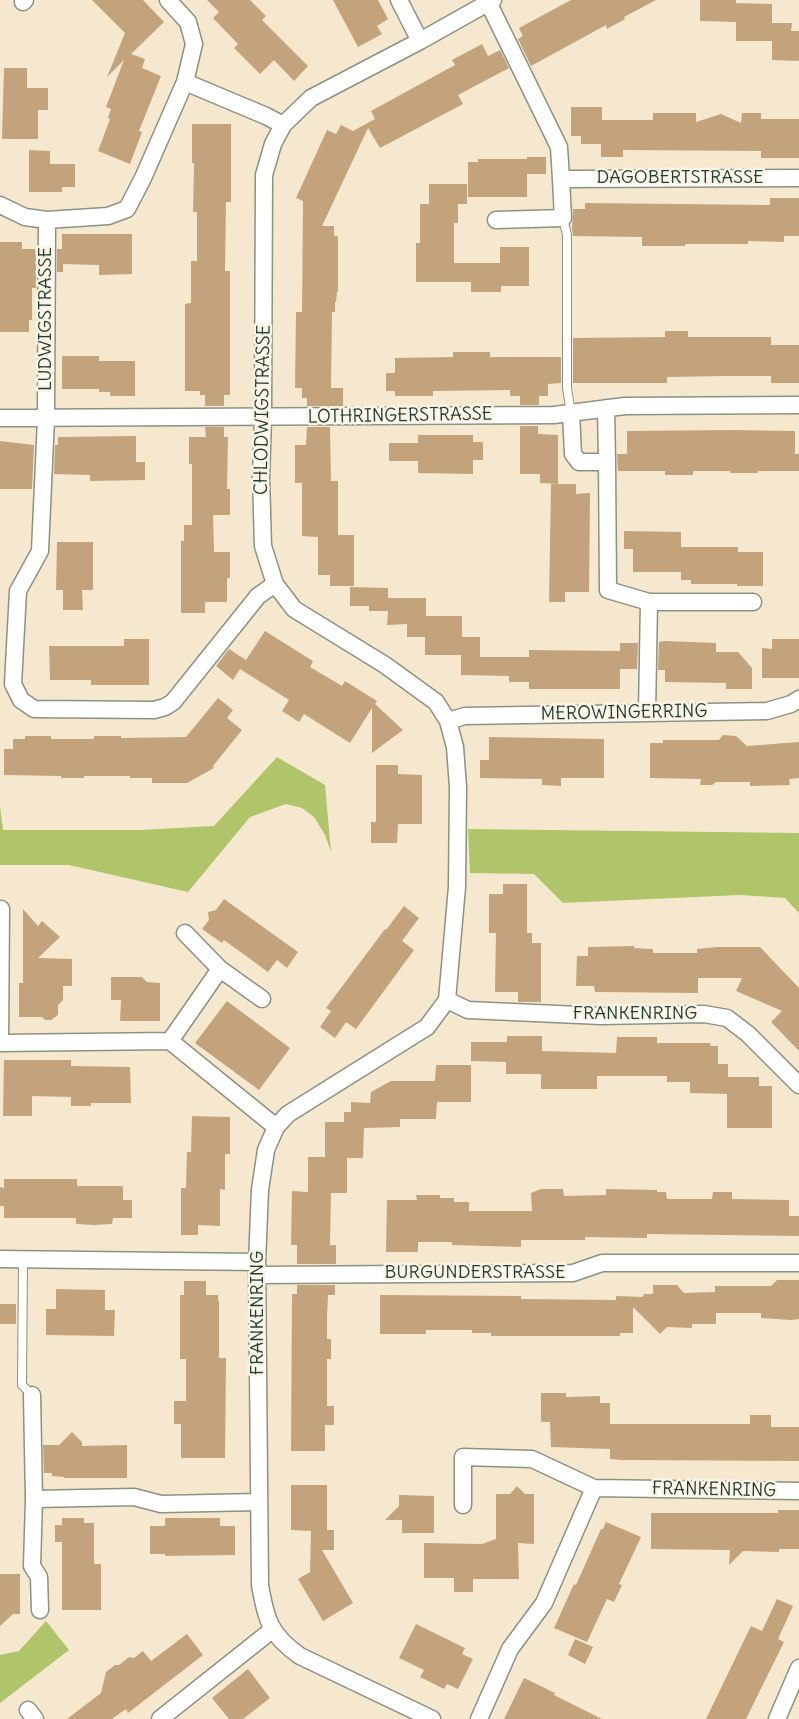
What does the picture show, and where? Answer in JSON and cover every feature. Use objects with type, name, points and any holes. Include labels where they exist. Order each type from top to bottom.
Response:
[{"type":"street","points":[[0,205],[25,217],[47,219],[108,216],[127,209],[185,82],[194,44],[188,22],[168,0]]},
{"type":"street","points":[[399,0],[420,41]]},
{"type":"street","points":[[491,1],[559,147],[563,218],[496,220]]},
{"type":"street","name":"CHLODWIGSTRASSE","points":[[447,1000],[458,854],[455,747],[447,721],[436,702],[385,665],[294,609],[275,584],[263,546],[261,478],[264,175],[273,144],[283,125],[311,98],[491,1]]},
{"type":"street","points":[[185,82],[283,125]]},
{"type":"street","name":"DAGOBERTSTRASSE","points":[[561,179],[799,178]]},
{"type":"street","name":"LUDWIGSTRASSE","points":[[47,219],[46,418],[40,551],[18,591],[13,684],[21,700],[34,709],[154,710],[165,707],[173,702],[258,596],[275,584]]},
{"type":"street","name":"LOTHRINGERSTRASSE","points":[[0,418],[554,415],[625,406],[799,405]]},
{"type":"street","points":[[606,408],[608,590],[649,602],[753,602]]},
{"type":"street","points":[[571,412],[573,454],[579,462],[607,462]]},
{"type":"street","points":[[647,712],[649,602]]},
{"type":"street","name":"MEROWINGERRING","points":[[447,721],[465,716],[767,711],[791,704],[799,699]]},
{"type":"street","points":[[1,909],[0,1042],[170,1041],[276,1127]]},
{"type":"street","points":[[185,933],[220,969],[262,999]]},
{"type":"street","points":[[170,1041],[220,969]]},
{"type":"street","name":"FRANKENRING","points":[[432,1719],[404,1713],[300,1656],[286,1646],[272,1630],[265,1613],[260,1585],[257,1268],[260,1190],[266,1149],[276,1127],[302,1104],[427,1027],[447,1000],[468,1010],[600,1016],[704,1014],[727,1018],[748,1035],[799,1085]]},
{"type":"street","name":"BURGUNDERSTRASSE","points":[[0,1259],[257,1268],[573,1273],[602,1263],[799,1263]]},
{"type":"street","points":[[32,1395],[32,1566],[39,1577],[40,1610]]},
{"type":"street","name":"FRANKENRING","points":[[464,1505],[464,1457],[532,1459],[594,1488],[799,1491]]},
{"type":"street","points":[[479,1719],[510,1649],[544,1603],[594,1488]]},
{"type":"street","points":[[33,1499],[134,1497],[161,1504],[259,1502]]},
{"type":"street","points":[[160,1719],[272,1630]]},
{"type":"street","points":[[777,1719],[799,1668]]},
{"type":"lane","points":[[563,218],[567,235],[567,388],[571,412]]},
{"type":"lane","points":[[24,1259],[22,1385],[32,1395]]},
{"type":"green space","points":[[277,757],[325,785],[331,852],[325,835],[314,817],[302,808],[286,804],[250,817],[188,892],[69,865],[0,865],[0,806],[3,830],[141,830],[214,826]]},
{"type":"green space","points":[[468,829],[799,833],[799,913],[785,898],[740,895],[563,903],[534,874],[470,873]]},
{"type":"green space","points":[[46,1621],[69,1650],[0,1703],[0,1655],[19,1651]]},
{"type":"building","points":[[92,0],[143,0],[164,22],[131,54],[145,59],[142,68],[161,76],[139,131],[142,132],[130,164],[98,151],[110,119],[108,118],[111,109],[106,107],[124,60],[107,77],[125,33]]},
{"type":"building","points":[[207,0],[250,0],[266,16],[262,20],[308,66],[294,81],[274,60],[260,74],[234,48],[238,44],[213,18],[219,12]]},
{"type":"building","points":[[333,0],[378,0],[388,19],[377,26],[382,34],[358,47]]},
{"type":"building","points":[[571,0],[656,0],[607,29],[606,25],[531,66],[518,39],[523,36],[519,28]]},
{"type":"building","points":[[700,0],[736,0],[736,3],[772,4],[772,23],[792,23],[791,31],[799,31],[799,61],[772,60],[772,41],[736,41],[736,22],[700,21]]},
{"type":"building","points":[[482,44],[488,56],[500,50],[509,68],[458,95],[463,104],[380,148],[368,128],[322,226],[334,226],[334,236],[338,236],[338,292],[335,312],[332,312],[331,388],[343,388],[343,406],[307,406],[307,398],[302,398],[302,388],[295,388],[296,312],[302,312],[303,201],[296,198],[327,130],[336,134],[341,125],[353,131],[375,119],[371,111],[455,65],[452,60]]},
{"type":"building","points":[[4,68],[27,68],[27,88],[48,88],[48,110],[38,110],[38,139],[2,139]]},
{"type":"building","points":[[571,107],[602,107],[602,120],[653,120],[653,113],[696,113],[696,122],[721,114],[741,123],[742,113],[761,113],[761,119],[799,119],[799,158],[761,158],[761,151],[623,150],[623,157],[601,157],[601,144],[581,144],[581,136],[571,136]]},
{"type":"building","points":[[192,124],[231,124],[231,202],[226,202],[225,271],[230,271],[230,395],[224,395],[224,406],[205,406],[205,395],[200,395],[200,391],[185,391],[185,304],[191,303],[191,261],[197,261],[197,212],[193,212]]},
{"type":"building","points":[[29,150],[50,151],[50,164],[75,164],[75,187],[62,187],[62,192],[29,192]]},
{"type":"building","points":[[527,157],[546,157],[546,174],[527,174],[527,197],[468,197],[468,162],[478,162],[478,159],[527,159]]},
{"type":"building","points":[[429,184],[467,184],[467,204],[458,204],[458,223],[454,223],[454,263],[500,263],[500,247],[529,247],[529,286],[501,286],[501,292],[471,292],[471,282],[416,282],[416,243],[420,243],[420,204],[429,204]]},
{"type":"building","points":[[770,198],[799,198],[799,236],[784,236],[784,242],[748,241],[748,244],[642,246],[642,237],[573,236],[573,209],[585,209],[585,203],[770,205]]},
{"type":"building","points":[[62,234],[132,234],[132,274],[99,275],[99,265],[63,264],[63,272],[57,272],[57,249],[62,249]]},
{"type":"building","points":[[0,242],[22,242],[22,249],[36,249],[36,288],[32,288],[32,320],[29,320],[29,332],[0,332]]},
{"type":"building","points":[[665,331],[688,331],[688,337],[771,337],[771,345],[799,345],[799,383],[771,383],[771,376],[727,376],[667,377],[667,383],[573,383],[573,338],[665,337]]},
{"type":"building","points":[[453,352],[490,352],[490,357],[561,357],[561,383],[548,384],[548,396],[539,396],[539,405],[520,405],[520,396],[510,396],[510,390],[433,391],[433,396],[395,396],[395,391],[386,391],[386,373],[395,373],[395,358],[453,357]]},
{"type":"building","points":[[62,356],[99,356],[99,361],[135,361],[135,396],[110,396],[110,392],[99,392],[99,389],[62,389]]},
{"type":"building","points":[[520,426],[538,426],[538,434],[558,435],[558,484],[540,483],[540,474],[520,474]]},
{"type":"building","points":[[205,427],[224,427],[224,437],[228,437],[227,489],[230,489],[230,515],[213,515],[214,552],[230,552],[227,602],[205,602],[205,613],[181,613],[181,541],[184,541],[184,525],[192,525],[192,464],[189,464],[189,437],[206,437]]},
{"type":"building","points":[[307,427],[330,427],[331,481],[338,481],[338,535],[354,535],[354,586],[330,586],[330,575],[318,575],[318,537],[302,536],[302,483],[295,483],[295,445],[306,445]]},
{"type":"building","points":[[627,431],[795,431],[795,454],[799,454],[799,471],[730,473],[730,471],[693,471],[693,475],[665,475],[665,471],[618,471],[617,454],[627,454]]},
{"type":"building","points":[[418,435],[473,435],[473,442],[483,442],[483,460],[473,460],[473,474],[418,473],[418,461],[389,461],[389,443],[418,443]]},
{"type":"building","points":[[136,436],[136,462],[145,462],[145,480],[90,481],[90,475],[54,474],[55,445],[58,445],[58,437]]},
{"type":"building","points":[[0,441],[34,445],[32,489],[0,489]]},
{"type":"building","points":[[551,484],[576,484],[576,494],[590,493],[589,592],[565,592],[565,602],[549,602]]},
{"type":"building","points":[[624,531],[681,532],[681,547],[738,547],[738,552],[763,552],[763,586],[691,584],[691,580],[681,580],[681,572],[633,572],[633,549],[624,549]]},
{"type":"building","points":[[57,542],[93,542],[93,590],[82,590],[83,610],[63,610],[63,590],[56,590]]},
{"type":"building","points":[[350,587],[388,588],[388,598],[426,598],[426,616],[462,616],[462,637],[480,637],[480,657],[529,657],[529,650],[620,651],[620,643],[638,643],[637,669],[620,669],[620,689],[529,689],[529,682],[509,682],[509,676],[461,675],[461,655],[425,655],[425,637],[407,637],[407,624],[387,625],[388,611],[369,611],[369,606],[350,606]]},
{"type":"building","points":[[265,631],[313,661],[310,667],[342,686],[345,681],[377,701],[375,704],[403,730],[372,753],[372,708],[350,743],[304,714],[299,722],[282,711],[289,700],[240,669],[233,680],[216,666],[229,649],[246,660]]},
{"type":"building","points":[[124,639],[149,639],[149,685],[91,685],[91,680],[50,680],[49,646],[124,646]]},
{"type":"building","points":[[772,639],[799,639],[799,678],[762,678],[762,648],[772,649]]},
{"type":"building","points":[[659,642],[716,643],[716,652],[738,652],[752,668],[752,689],[726,689],[726,683],[665,682],[665,670],[658,670]]},
{"type":"building","points":[[218,698],[233,710],[227,718],[242,730],[213,766],[214,768],[187,783],[152,783],[152,778],[130,778],[130,776],[61,778],[61,776],[4,775],[4,749],[13,749],[13,739],[25,739],[25,736],[51,736],[51,739],[94,739],[94,736],[186,737]]},
{"type":"building","points":[[723,735],[736,736],[747,746],[799,742],[799,778],[789,779],[790,785],[750,786],[750,782],[716,782],[712,785],[700,785],[701,779],[650,778],[650,743],[663,743],[663,740],[719,740]]},
{"type":"building","points":[[489,737],[604,739],[604,778],[561,778],[561,786],[542,785],[542,779],[480,778],[480,760],[489,760]]},
{"type":"building","points":[[376,765],[398,765],[398,774],[422,775],[422,824],[398,824],[397,843],[371,843],[371,822],[376,822]]},
{"type":"building","points":[[503,884],[527,884],[527,933],[532,933],[532,943],[541,943],[541,1002],[518,1002],[518,992],[495,992],[496,933],[489,933],[489,894],[503,894]]},
{"type":"building","points":[[224,899],[298,952],[287,968],[277,960],[268,972],[224,940],[222,943],[202,929],[209,920],[208,912],[216,910]]},
{"type":"building","points":[[404,906],[419,918],[402,941],[414,950],[356,1029],[346,1022],[335,1038],[320,1027],[331,1011],[326,1008]]},
{"type":"building","points":[[23,909],[38,926],[42,921],[60,937],[38,958],[72,959],[72,986],[63,986],[63,1000],[58,1005],[58,1015],[51,1020],[45,1020],[42,1017],[19,1017],[19,983],[23,983]]},
{"type":"building","points":[[634,946],[634,948],[653,949],[653,953],[697,953],[697,949],[717,947],[760,947],[799,988],[799,1051],[771,1022],[782,1011],[736,991],[742,978],[698,978],[698,993],[595,992],[594,986],[576,986],[577,956],[588,956],[588,947]]},
{"type":"building","points":[[111,977],[142,977],[147,982],[160,983],[160,1021],[120,1021],[121,1000],[111,1000]]},
{"type":"building","points":[[227,1001],[290,1048],[259,1090],[195,1043]]},
{"type":"building","points":[[507,1036],[542,1036],[542,1051],[616,1053],[617,1037],[657,1037],[657,1043],[710,1043],[711,1046],[718,1046],[718,1064],[728,1064],[728,1077],[759,1077],[759,1086],[772,1086],[772,1128],[727,1128],[727,1094],[690,1093],[690,1082],[667,1082],[667,1076],[597,1076],[597,1089],[541,1089],[541,1074],[506,1074],[506,1062],[471,1061],[471,1042],[507,1042]]},
{"type":"building","points":[[4,1060],[71,1060],[71,1066],[130,1067],[131,1103],[91,1103],[91,1106],[71,1106],[71,1097],[32,1096],[32,1116],[3,1116]]},
{"type":"building","points":[[436,1065],[471,1065],[471,1102],[437,1102],[436,1119],[400,1119],[400,1127],[364,1128],[363,1158],[347,1158],[347,1193],[331,1193],[330,1245],[336,1245],[336,1264],[297,1264],[297,1245],[291,1245],[292,1191],[308,1192],[308,1157],[325,1157],[325,1122],[344,1122],[344,1112],[351,1112],[351,1102],[370,1103],[371,1092],[391,1081],[435,1081]]},
{"type":"building","points":[[192,1116],[230,1117],[230,1154],[225,1154],[225,1190],[220,1189],[220,1226],[198,1225],[198,1235],[181,1235],[181,1188],[186,1188],[187,1152],[191,1152]]},
{"type":"building","points":[[4,1179],[77,1179],[77,1186],[123,1186],[123,1200],[132,1200],[132,1218],[113,1218],[112,1224],[94,1225],[76,1224],[76,1218],[4,1218],[4,1206],[0,1206],[0,1187],[4,1188]]},
{"type":"building","points":[[541,1189],[563,1189],[564,1196],[606,1195],[606,1189],[657,1190],[657,1192],[666,1192],[667,1199],[712,1199],[713,1192],[732,1192],[732,1199],[789,1200],[789,1216],[799,1216],[799,1236],[647,1234],[647,1238],[585,1237],[585,1240],[521,1240],[521,1247],[418,1242],[418,1252],[386,1252],[387,1200],[417,1200],[416,1195],[440,1195],[440,1198],[454,1198],[454,1202],[469,1202],[469,1211],[532,1211],[531,1193]]},
{"type":"building","points":[[777,1280],[799,1280],[799,1319],[761,1318],[761,1313],[716,1313],[716,1324],[692,1324],[692,1328],[667,1327],[660,1334],[633,1307],[633,1333],[620,1333],[620,1336],[491,1336],[491,1333],[472,1333],[472,1330],[426,1330],[426,1334],[380,1334],[380,1295],[521,1296],[521,1299],[616,1300],[616,1296],[643,1297],[644,1294],[653,1294],[653,1285],[677,1285],[684,1293],[715,1292],[715,1286],[771,1286]]},
{"type":"building","points":[[184,1281],[206,1281],[206,1295],[218,1295],[219,1358],[226,1358],[225,1458],[181,1458],[181,1424],[174,1424],[174,1401],[186,1401],[186,1359],[180,1359],[180,1295],[184,1295]]},
{"type":"building","points":[[297,1285],[335,1285],[335,1295],[328,1295],[327,1317],[327,1339],[331,1339],[331,1359],[327,1359],[327,1406],[334,1406],[334,1425],[325,1425],[325,1451],[291,1451],[292,1294],[297,1294]]},
{"type":"building","points":[[56,1289],[105,1290],[105,1310],[115,1310],[114,1336],[46,1335],[46,1309],[56,1309]]},
{"type":"building","points":[[0,1304],[16,1304],[16,1324],[0,1324]]},
{"type":"building","points":[[541,1393],[566,1393],[566,1397],[600,1396],[600,1403],[610,1403],[610,1424],[750,1424],[750,1415],[771,1415],[771,1427],[799,1427],[799,1461],[622,1460],[610,1459],[610,1449],[551,1447],[550,1422],[541,1422]]},
{"type":"building","points":[[72,1432],[82,1442],[82,1446],[127,1445],[127,1478],[64,1478],[52,1476],[52,1473],[44,1473],[43,1445],[59,1445]]},
{"type":"building","points":[[291,1485],[327,1485],[327,1530],[334,1530],[334,1550],[322,1550],[353,1603],[323,1621],[298,1579],[310,1572],[311,1531],[291,1530]]},
{"type":"building","points":[[517,1486],[525,1494],[534,1494],[534,1544],[518,1543],[519,1579],[473,1579],[473,1592],[454,1592],[454,1578],[424,1578],[424,1543],[482,1544],[496,1539],[496,1494],[510,1494]]},
{"type":"building","points":[[399,1495],[434,1496],[434,1533],[402,1533],[402,1520],[385,1520],[399,1506]]},
{"type":"building","points":[[778,1510],[799,1510],[799,1549],[779,1549],[779,1552],[743,1551],[729,1565],[730,1550],[651,1549],[651,1513],[778,1513]]},
{"type":"building","points":[[62,1518],[84,1518],[84,1523],[94,1523],[94,1564],[101,1564],[101,1610],[62,1610],[62,1542],[55,1542],[55,1525],[62,1525]]},
{"type":"building","points":[[165,1518],[220,1518],[220,1526],[235,1526],[235,1555],[165,1556],[165,1554],[150,1554],[150,1526],[165,1526]]},
{"type":"building","points":[[606,1522],[641,1537],[619,1584],[622,1585],[614,1602],[607,1599],[587,1642],[554,1628]]},
{"type":"building","points":[[0,1574],[20,1574],[20,1614],[13,1614],[0,1626]]},
{"type":"building","points":[[777,1599],[793,1606],[778,1639],[784,1642],[746,1719],[706,1719],[751,1626],[762,1631]]},
{"type":"building","points":[[416,1624],[465,1648],[462,1654],[473,1659],[458,1689],[447,1684],[444,1689],[420,1677],[424,1670],[399,1658]]},
{"type":"building","points":[[187,1634],[203,1655],[128,1713],[126,1709],[112,1719],[67,1719],[101,1693],[106,1672],[115,1665],[119,1665],[129,1657],[134,1658],[143,1651],[151,1661]]},
{"type":"building","points":[[575,1639],[593,1647],[585,1664],[568,1655]]},
{"type":"building","points":[[248,1669],[270,1698],[243,1719],[229,1719],[212,1698]]},
{"type":"building","points":[[524,1678],[555,1693],[554,1695],[602,1719],[504,1719]]}]
